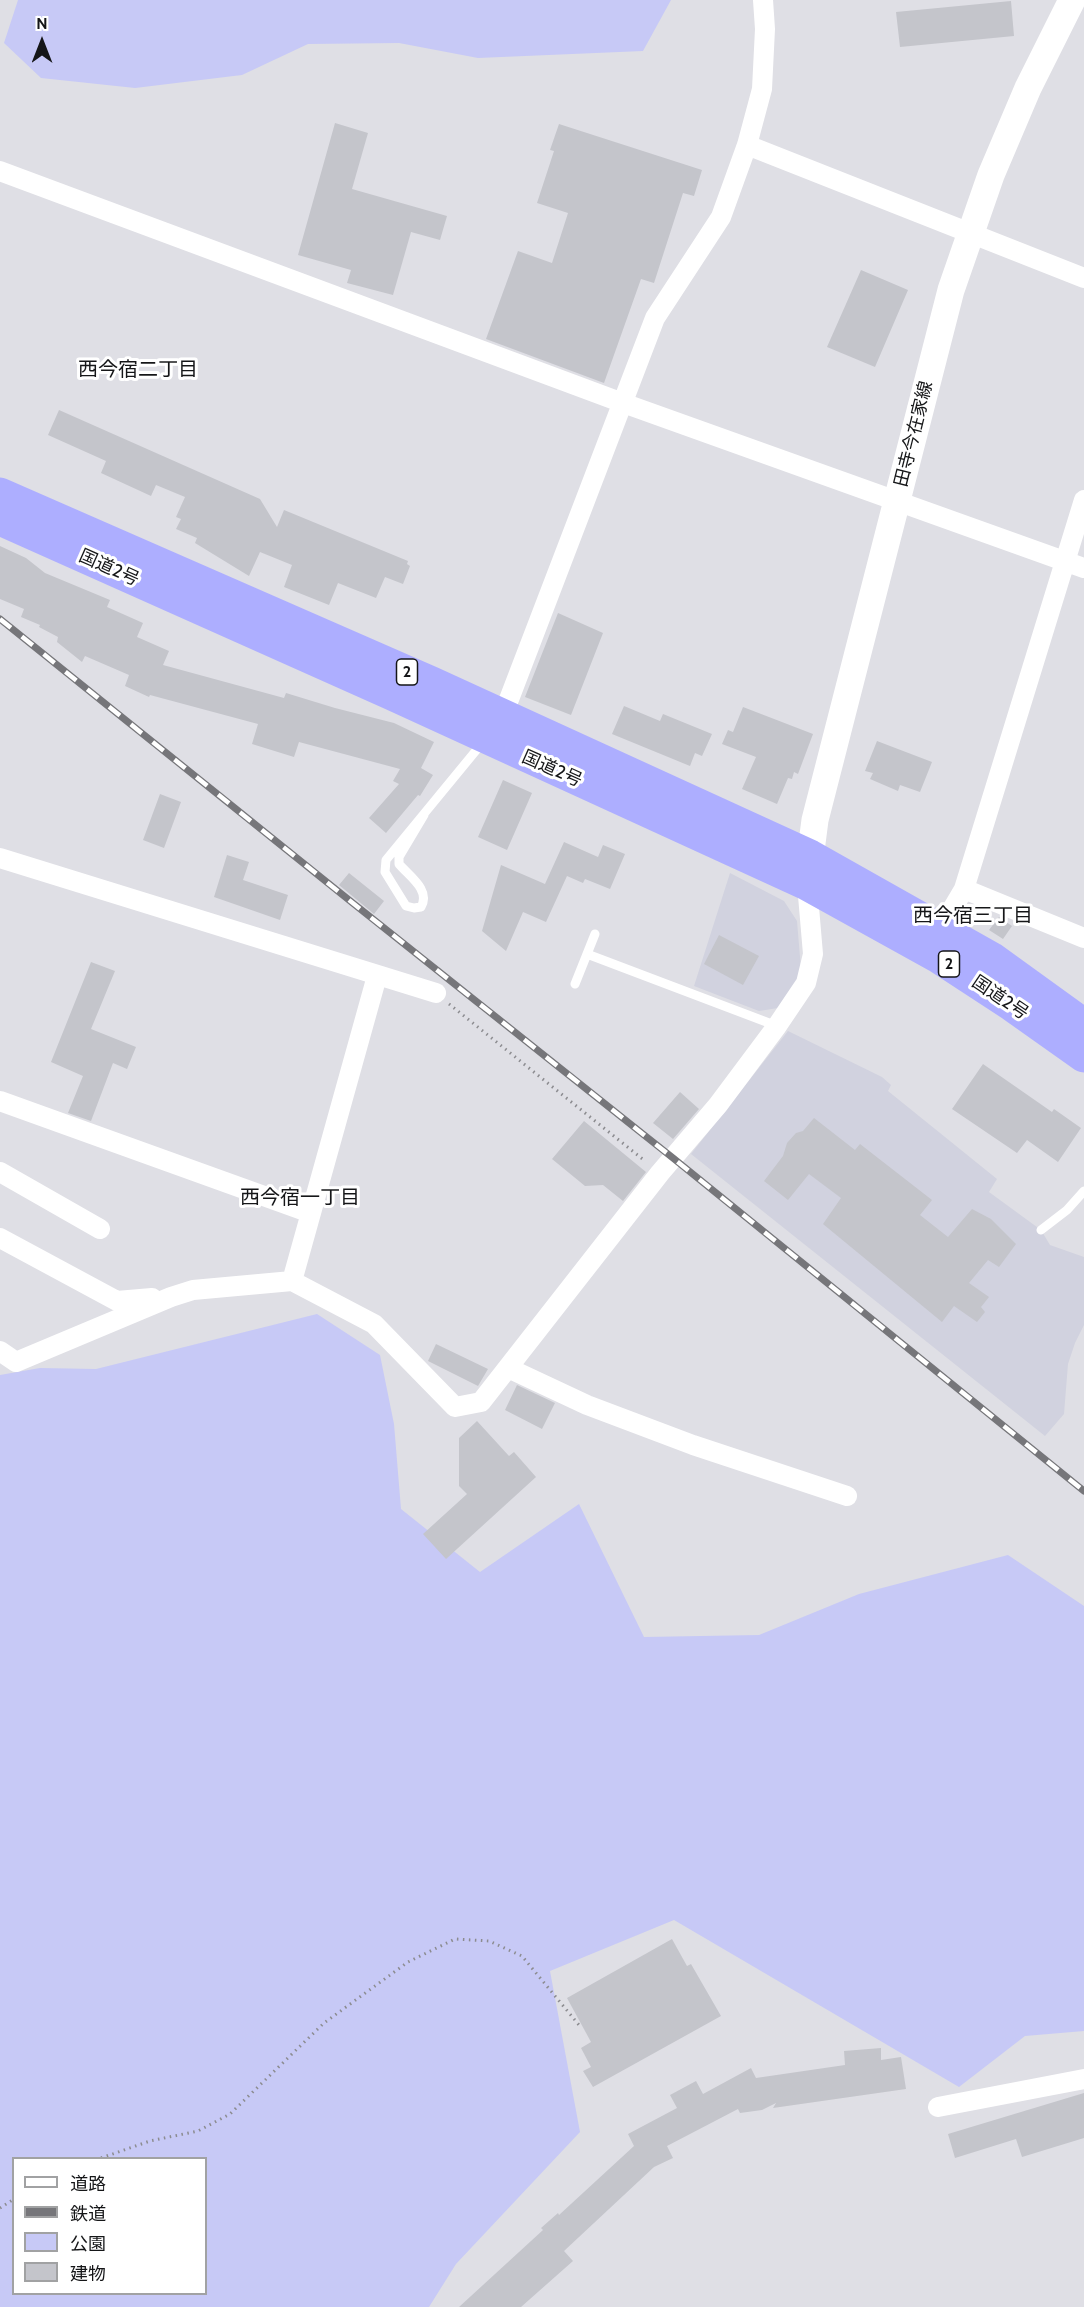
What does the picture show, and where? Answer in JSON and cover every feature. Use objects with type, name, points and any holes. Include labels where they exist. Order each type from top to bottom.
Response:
[{"type":"highway","name":"国道2号","points":[[0,494],[495,727],[941,928],[991,958],[1084,1024]]},
{"type":"highway","name":"国道2号","points":[[0,519],[495,727]]},
{"type":"highway","name":"国道2号","points":[[809,870],[1084,1056]]},
{"type":"main road","name":"田寺今在家線","points":[[809,870],[815,820],[951,290],[991,175],[1028,88],[1072,0]]},
{"type":"street","points":[[495,727],[655,318],[721,217],[747,145],[762,89],[765,29],[763,0]]},
{"type":"street","points":[[747,145],[1084,278]]},
{"type":"street","points":[[0,171],[623,403],[1084,568]]},
{"type":"street","points":[[941,928],[964,889],[1084,500]]},
{"type":"street","points":[[0,858],[436,993]]},
{"type":"street","points":[[0,1352],[16,1362],[171,1297],[193,1290],[292,1281],[374,1324],[455,1407],[481,1402],[660,1173],[718,1105],[806,983],[813,954],[809,870]]},
{"type":"street","points":[[964,889],[1084,938]]},
{"type":"street","points":[[292,1281],[377,976]]},
{"type":"street","points":[[0,1101],[311,1214]]},
{"type":"street","points":[[0,1172],[100,1229]]},
{"type":"street","points":[[0,1238],[117,1301],[171,1297]]},
{"type":"street","points":[[508,1368],[587,1405],[693,1445],[847,1496]]},
{"type":"street","points":[[938,2107],[1084,2079]]},
{"type":"lane","points":[[424,815],[399,857],[399,864],[424,891],[425,901],[421,907],[414,908],[406,906],[385,872],[386,860],[495,727]]},
{"type":"lane","points":[[575,984],[595,934]]},
{"type":"lane","points":[[587,954],[777,1026]]},
{"type":"lane","points":[[1041,1230],[1066,1210],[1084,1191]]},
{"type":"path","points":[[436,993],[660,1173]]},
{"type":"path","points":[[104,2157],[150,2141],[198,2131],[230,2114],[324,2023],[408,1962],[455,1939],[489,1941],[522,1956],[579,2025]]},
{"type":"shaded area","points":[[730,873],[784,901],[797,921],[801,969],[796,983],[778,1008],[759,1011],[694,986]]},
{"type":"shaded area","points":[[788,1031],[882,1077],[891,1085],[888,1091],[997,1179],[989,1192],[1041,1230],[1050,1245],[1084,1257],[1084,1325],[1068,1364],[1064,1414],[1045,1436],[691,1154]]},
{"type":"green space","points":[[18,0],[671,0],[643,51],[478,58],[399,43],[308,44],[242,75],[135,88],[41,78],[4,43]]},
{"type":"green space","points":[[317,1314],[380,1355],[394,1424],[401,1509],[480,1572],[579,1504],[644,1637],[759,1635],[859,1594],[1008,1555],[1084,1606],[1084,2031],[1025,2036],[959,2087],[674,1920],[550,1971],[580,2132],[456,2264],[429,2307],[0,2307],[0,1375],[40,1368],[96,1369]]},
{"type":"building","points":[[1011,1],[1014,36],[900,47],[896,12]]},
{"type":"building","points":[[335,123],[368,133],[352,189],[447,216],[440,240],[411,232],[393,295],[347,283],[351,270],[298,255]]},
{"type":"building","points":[[559,124],[702,170],[694,196],[683,193],[654,283],[641,279],[604,383],[486,339],[518,251],[552,263],[568,213],[537,203],[554,151],[550,150]]},
{"type":"building","points":[[861,270],[908,290],[875,367],[827,347]]},
{"type":"building","points":[[59,410],[260,499],[277,527],[284,510],[408,561],[407,564],[410,566],[403,584],[385,577],[376,598],[338,583],[329,605],[284,587],[292,565],[260,552],[249,576],[195,543],[197,538],[176,529],[181,519],[176,517],[185,497],[156,485],[151,496],[101,473],[106,461],[48,435]]},
{"type":"building","points":[[0,546],[26,558],[45,573],[110,600],[107,607],[143,623],[137,637],[169,651],[163,665],[284,698],[286,693],[394,723],[434,742],[421,768],[433,775],[420,796],[418,795],[386,833],[369,818],[399,784],[393,781],[400,769],[299,742],[294,757],[252,744],[258,724],[150,695],[149,697],[125,686],[129,675],[85,656],[82,662],[57,642],[58,637],[39,627],[40,625],[21,617],[24,609],[0,599]]},
{"type":"building","points":[[558,613],[603,633],[571,715],[525,697]]},
{"type":"building","points":[[624,706],[660,721],[663,714],[712,734],[702,756],[695,753],[690,766],[612,734]]},
{"type":"building","points":[[743,707],[813,734],[798,774],[794,772],[792,779],[788,778],[777,804],[742,789],[756,757],[722,744],[728,730],[733,732]]},
{"type":"building","points":[[877,741],[932,762],[920,792],[900,785],[898,791],[870,779],[873,773],[865,771]]},
{"type":"building","points":[[503,780],[532,793],[507,850],[478,837]]},
{"type":"building","points":[[160,794],[181,802],[164,848],[143,840]]},
{"type":"building","points":[[564,842],[598,857],[603,845],[625,854],[610,889],[585,879],[583,883],[567,876],[546,922],[523,912],[506,951],[482,931],[501,865],[545,884]]},
{"type":"building","points":[[227,855],[249,862],[243,880],[288,895],[280,920],[214,897]]},
{"type":"building","points":[[349,873],[384,901],[374,914],[339,885]]},
{"type":"building","points":[[999,917],[1012,926],[1003,939],[989,930]]},
{"type":"building","points":[[719,935],[759,956],[743,985],[704,964]]},
{"type":"building","points":[[91,962],[115,971],[91,1029],[136,1047],[127,1069],[113,1063],[91,1121],[68,1113],[83,1076],[51,1062]]},
{"type":"building","points":[[983,1064],[1052,1112],[1054,1109],[1081,1128],[1058,1162],[1027,1140],[1017,1153],[952,1109]]},
{"type":"building","points":[[680,1092],[699,1109],[673,1139],[653,1123]]},
{"type":"building","points":[[814,1118],[855,1150],[860,1144],[932,1200],[920,1215],[948,1237],[972,1209],[991,1219],[1016,1244],[999,1267],[988,1260],[969,1283],[989,1297],[981,1307],[985,1312],[977,1322],[954,1306],[942,1322],[823,1224],[841,1198],[809,1174],[788,1200],[764,1181],[783,1156],[787,1143],[796,1133],[803,1131]]},
{"type":"building","points":[[584,1121],[646,1172],[623,1201],[603,1185],[585,1186],[552,1159]]},
{"type":"building","points":[[436,1344],[488,1369],[478,1386],[428,1361]]},
{"type":"building","points":[[517,1385],[555,1403],[542,1429],[505,1410]]},
{"type":"building","points":[[477,1421],[509,1456],[514,1452],[536,1477],[446,1559],[423,1534],[467,1494],[459,1486],[459,1438]]},
{"type":"building","points":[[672,1939],[687,1966],[691,1964],[721,2016],[593,2087],[583,2071],[591,2067],[581,2048],[591,2042],[567,1998]]},
{"type":"building","points":[[881,2048],[881,2060],[901,2057],[906,2089],[773,2108],[776,2103],[762,2110],[740,2113],[738,2109],[667,2146],[673,2158],[654,2167],[564,2251],[573,2261],[521,2307],[459,2307],[543,2230],[541,2228],[558,2213],[559,2215],[634,2146],[628,2134],[677,2108],[670,2095],[696,2081],[703,2094],[751,2068],[756,2078],[845,2065],[844,2051]]},
{"type":"building","points":[[1084,2093],[1084,2138],[1022,2157],[1016,2139],[955,2158],[948,2134]]},
{"type":"railway","points":[[0,619],[673,1158],[1084,1491]]},
{"type":"district","name":"西今宿二丁目","points":[[138,370]]},
{"type":"district","name":"西今宿三丁目","points":[[973,916]]},
{"type":"district","name":"西今宿一丁目","points":[[300,1198]]}]
